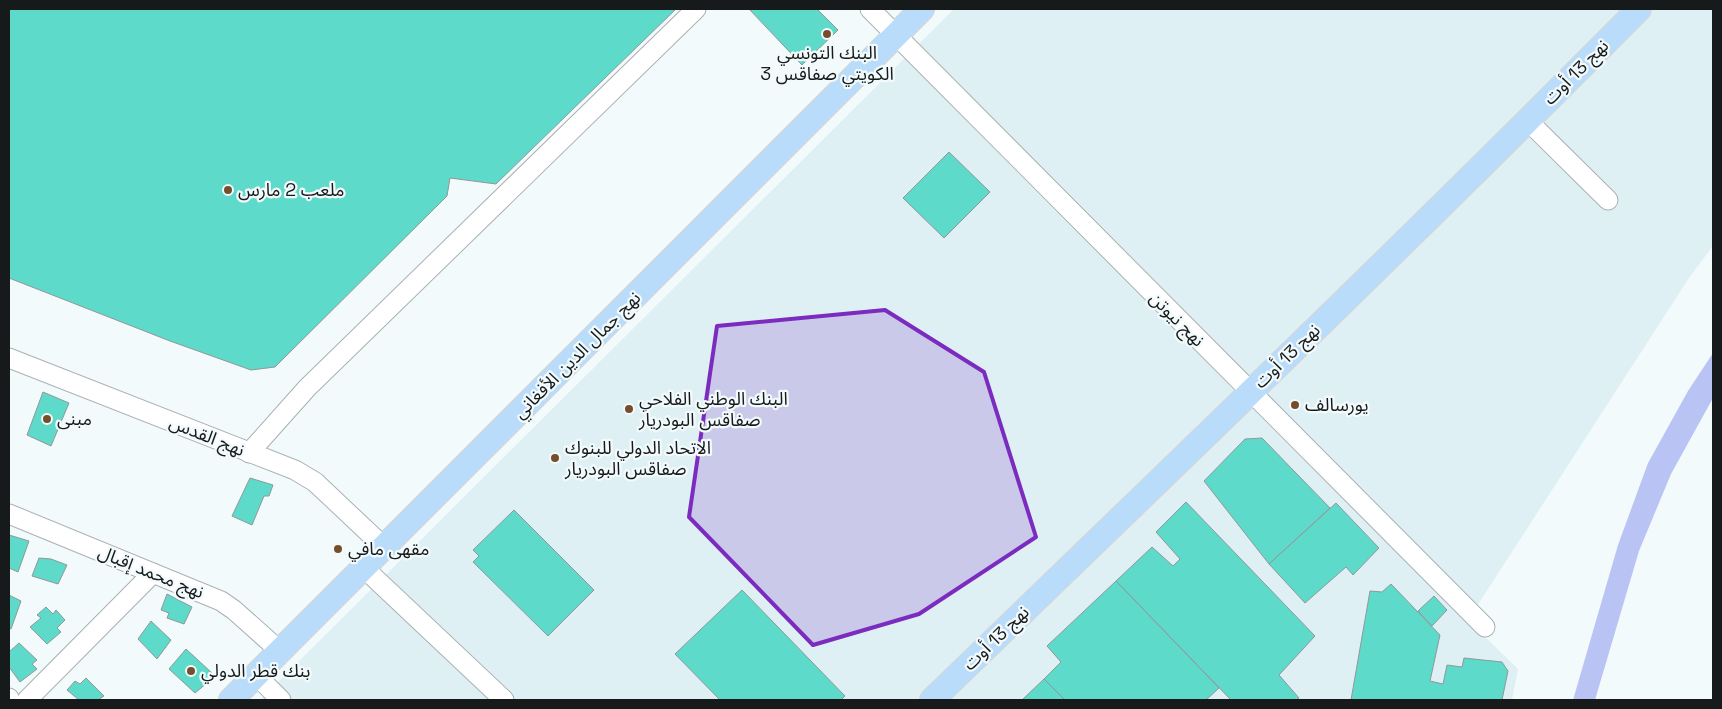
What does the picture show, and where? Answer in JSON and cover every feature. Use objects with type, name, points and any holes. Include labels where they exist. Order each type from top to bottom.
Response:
[{"type":"main road","name":"نهج جمال الدين الأفغاني","points":[[231,700],[922,9]]},
{"type":"main road","name":"نهج 13 أوت","points":[[932,700],[1250,392],[1639,9]]},
{"type":"street","points":[[249,453],[307,388],[696,9]]},
{"type":"street","name":"نهج نيوتن","points":[[870,9],[1486,628]]},
{"type":"street","points":[[1528,120],[1608,200]]},
{"type":"street","name":"نهج القدس","points":[[9,358],[295,470],[310,479],[385,548]]},
{"type":"street","name":"نهج محمد إقبال","points":[[9,514],[227,604],[280,651]]},
{"type":"street","points":[[364,568],[504,700]]},
{"type":"street","points":[[27,700],[153,573]]},
{"type":"street","points":[[256,675],[281,700]]},
{"type":"highlighted area","points":[[885,310],[984,372],[1036,537],[919,614],[813,645],[689,517],[717,326]]},
{"type":"shaded area","points":[[954,9],[1713,9],[1713,246],[1689,278],[1468,620],[1518,669],[1512,700],[260,700]]},
{"type":"water","points":[[1713,353],[1713,398],[1671,474],[1639,551],[1595,700],[1573,700],[1618,545],[1648,463],[1688,391]]},
{"type":"building","name":"ملعب 2 مارس","points":[[9,9],[676,9],[496,184],[450,178],[447,196],[275,367],[251,370],[170,341],[9,278]]},
{"type":"building","points":[[749,9],[817,9],[838,30],[802,65]]},
{"type":"building","points":[[949,152],[990,192],[944,238],[903,198]]},
{"type":"building","name":"مبنى","points":[[43,392],[69,403],[51,446],[27,435]]},
{"type":"building","points":[[1262,438],[1330,508],[1269,564],[1204,481],[1245,439]]},
{"type":"building","points":[[250,478],[273,485],[269,496],[264,496],[252,525],[232,516]]},
{"type":"building","points":[[1186,502],[1315,636],[1279,675],[1299,698],[1296,700],[1231,700],[1116,581],[1152,547],[1173,566],[1180,559],[1156,532]]},
{"type":"building","points":[[1336,503],[1379,548],[1353,575],[1346,567],[1305,603],[1269,564]]},
{"type":"building","points":[[514,510],[594,590],[548,636],[473,562],[479,556],[473,550]]},
{"type":"building","points":[[9,535],[29,541],[18,572],[9,568]]},
{"type":"building","points":[[39,558],[51,559],[67,565],[58,584],[32,576]]},
{"type":"building","points":[[1116,581],[1219,688],[1206,700],[1065,700],[1044,679],[1061,662],[1047,646]]},
{"type":"building","points":[[1391,584],[1440,635],[1430,681],[1443,684],[1447,665],[1462,667],[1464,658],[1502,662],[1508,671],[1502,700],[1351,700],[1370,591],[1382,592]]},
{"type":"building","points":[[742,590],[845,696],[841,700],[720,700],[675,654]]},
{"type":"building","points":[[167,594],[192,607],[184,624],[167,618],[169,613],[161,610]]},
{"type":"building","points":[[9,595],[21,601],[11,629],[9,628]]},
{"type":"building","points":[[1434,596],[1447,610],[1432,626],[1418,611]]},
{"type":"building","points":[[46,607],[53,614],[56,610],[65,620],[57,628],[61,632],[47,644],[30,627],[41,618],[37,615]]},
{"type":"building","points":[[151,621],[171,640],[157,659],[138,639]]},
{"type":"building","points":[[19,643],[37,660],[32,664],[37,669],[20,682],[9,667],[9,652]]},
{"type":"building","name":"بنك قطر الدولي","points":[[186,649],[212,673],[207,683],[195,693],[169,669]]},
{"type":"building","points":[[86,678],[104,696],[98,700],[79,700],[67,690],[75,681],[80,684]]},
{"type":"building","points":[[1044,679],[1065,700],[1022,700]]},
{"type":"place","name":"البنك التونسي الكويتي صفاقس 3","points":[[827,34]]},
{"type":"place","name":"ملعب 2 مارس","points":[[228,190]]},
{"type":"place","name":"يورسالف","points":[[1295,405]]},
{"type":"place","name":"البنك الوطني الفلاحي صفاقس البودريار","points":[[629,409]]},
{"type":"place","name":"مبنى","points":[[47,419]]},
{"type":"place","name":"الاتحاد الدولي للبنوك صفاقس البودريار","points":[[555,458]]},
{"type":"place","name":"مقهى مافي","points":[[338,549]]},
{"type":"place","name":"بنك قطر الدولي","points":[[191,671]]}]
